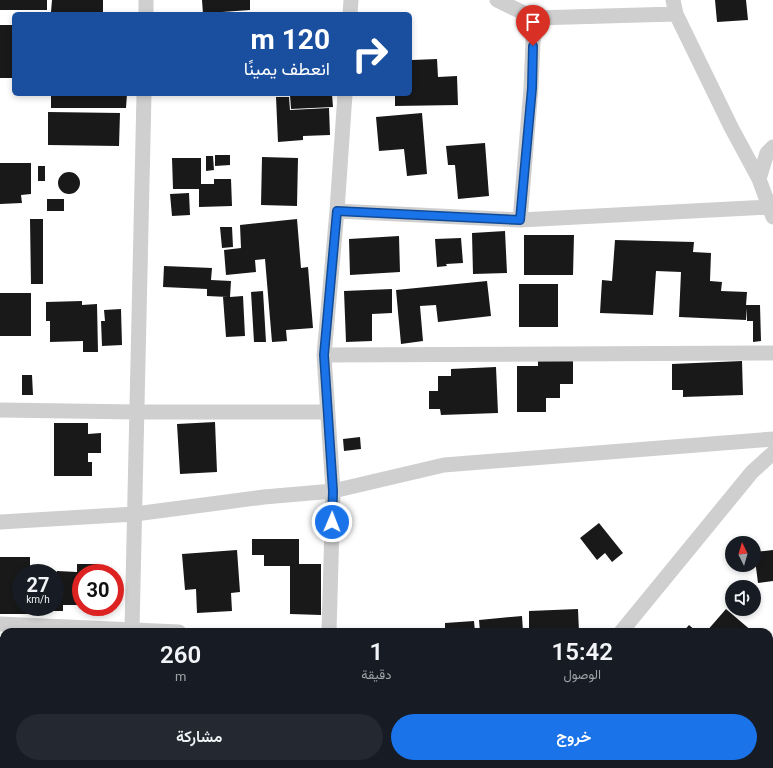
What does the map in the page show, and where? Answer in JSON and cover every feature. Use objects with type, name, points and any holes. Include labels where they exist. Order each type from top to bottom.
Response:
[{"type":"street","points":[[146,0],[146,12]]},
{"type":"street","points":[[350,12],[351,0]]},
{"type":"street","points":[[337,211],[520,220],[771,212],[759,179],[731,127],[675,7],[534,18],[497,0]]},
{"type":"street","points":[[520,220],[532,88],[534,18]]},
{"type":"street","points":[[132,628],[144,96]]},
{"type":"street","points":[[329,628],[333,491],[324,355],[337,211],[345,96]]},
{"type":"street","points":[[759,179],[767,153],[773,147]]},
{"type":"street","points":[[324,355],[773,354]]},
{"type":"street","points":[[0,410],[328,412]]},
{"type":"street","points":[[0,522],[135,514],[264,497],[333,491],[444,465],[773,439]]},
{"type":"street","points":[[624,628],[752,472],[773,453]]},
{"type":"street","points":[[0,624],[106,628]]},
{"type":"building","points":[[0,0],[47,0],[47,10],[0,10]]},
{"type":"building","points":[[52,0],[103,0],[103,12],[51,12]]},
{"type":"building","points":[[202,0],[250,0],[250,10],[203,12]]},
{"type":"building","points":[[715,0],[746,0],[748,20],[717,22]]},
{"type":"building","points":[[0,25],[12,25],[12,78],[0,78]]},
{"type":"building","points":[[437,59],[438,77],[457,76],[458,105],[395,106],[395,96],[412,96],[412,60]]},
{"type":"building","points":[[51,96],[127,96],[126,108],[51,108]]},
{"type":"building","points":[[290,96],[332,96],[333,107],[291,109]]},
{"type":"building","points":[[276,97],[289,97],[290,110],[329,108],[330,135],[303,136],[303,140],[278,142]]},
{"type":"building","points":[[48,112],[120,113],[119,146],[48,145]]},
{"type":"building","points":[[422,113],[427,174],[407,176],[404,149],[379,151],[376,117]]},
{"type":"building","points":[[485,143],[489,196],[458,199],[455,165],[448,165],[446,146]]},
{"type":"building","points":[[215,155],[230,155],[230,165],[215,166]]},
{"type":"building","points":[[206,156],[213,156],[214,170],[206,171]]},
{"type":"building","points":[[262,157],[298,158],[297,206],[261,205]]},
{"type":"building","points":[[172,158],[201,158],[201,184],[214,184],[214,179],[231,179],[232,206],[199,207],[199,189],[173,189]]},
{"type":"building","points":[[0,163],[31,163],[31,194],[21,195],[22,203],[0,204]]},
{"type":"building","points":[[38,166],[45,166],[45,181],[38,181]]},
{"type":"building","points":[[69,172],[73,173],[79,179],[79,187],[73,193],[69,194],[65,193],[59,187],[58,183],[59,179],[65,173]]},
{"type":"building","points":[[189,193],[190,215],[172,216],[170,194]]},
{"type":"building","points":[[47,199],[64,199],[64,211],[47,211]]},
{"type":"building","points":[[30,219],[43,219],[43,284],[31,284]]},
{"type":"building","points":[[297,219],[301,268],[308,267],[313,328],[286,330],[287,341],[272,342],[265,259],[255,260],[256,272],[226,275],[224,250],[241,248],[240,225]]},
{"type":"building","points":[[220,227],[232,227],[233,247],[222,248]]},
{"type":"building","points":[[505,231],[507,273],[473,274],[472,233]]},
{"type":"building","points":[[524,235],[574,235],[573,275],[524,275]]},
{"type":"building","points":[[399,236],[400,272],[350,275],[349,239]]},
{"type":"building","points":[[461,238],[463,263],[446,264],[447,266],[437,267],[435,239]]},
{"type":"building","points":[[615,240],[694,242],[693,252],[711,253],[710,281],[722,282],[721,291],[747,292],[746,305],[760,305],[761,341],[753,342],[753,321],[747,321],[747,308],[746,320],[679,317],[681,272],[656,271],[653,315],[600,313],[602,280],[612,281]]},
{"type":"building","points":[[164,266],[212,268],[211,280],[231,281],[230,297],[243,296],[245,336],[226,337],[223,297],[228,297],[207,296],[207,289],[163,287]]},
{"type":"building","points":[[487,281],[491,316],[438,322],[436,305],[420,306],[423,341],[401,344],[396,290]]},
{"type":"building","points":[[519,284],[558,284],[558,327],[519,327]]},
{"type":"building","points":[[392,289],[392,313],[372,314],[372,341],[346,342],[344,291]]},
{"type":"building","points":[[263,291],[266,342],[254,342],[251,292]]},
{"type":"building","points":[[0,293],[31,293],[31,336],[0,336]]},
{"type":"building","points":[[82,301],[82,305],[97,304],[98,352],[83,352],[83,341],[50,342],[50,321],[46,321],[46,302]]},
{"type":"building","points":[[121,309],[122,345],[102,346],[101,321],[105,321],[104,310]]},
{"type":"building","points":[[538,355],[573,355],[573,384],[560,384],[560,398],[546,398],[546,412],[517,412],[517,366],[538,366]]},
{"type":"building","points":[[742,361],[743,395],[683,397],[683,390],[672,390],[672,364]]},
{"type":"building","points":[[496,367],[498,413],[441,415],[440,409],[429,409],[429,391],[438,391],[438,376],[451,376],[451,369]]},
{"type":"building","points":[[22,375],[32,375],[33,395],[22,395]]},
{"type":"building","points":[[215,422],[217,472],[180,474],[177,424]]},
{"type":"building","points":[[54,423],[88,423],[88,434],[101,433],[101,453],[88,453],[88,462],[92,462],[92,476],[54,476]]},
{"type":"building","points":[[360,437],[361,449],[344,451],[343,439]]},
{"type":"building","points":[[599,523],[623,553],[612,562],[605,553],[597,560],[580,538]]},
{"type":"building","points":[[252,539],[299,539],[299,564],[321,564],[321,615],[290,614],[290,566],[264,566],[264,555],[252,555]]},
{"type":"building","points":[[237,550],[240,592],[231,593],[232,611],[197,613],[196,589],[185,590],[182,554]]},
{"type":"building","points":[[773,550],[773,581],[761,583],[761,580],[758,580],[757,572],[761,572],[761,551]]},
{"type":"building","points":[[0,557],[30,557],[30,564],[12,564],[12,614],[0,614]]},
{"type":"building","points":[[64,571],[72,572],[72,605],[64,605]]},
{"type":"building","points":[[578,609],[579,628],[529,628],[529,611]]},
{"type":"building","points":[[725,610],[725,616],[734,616],[748,628],[709,628]]},
{"type":"building","points":[[522,616],[523,628],[480,628],[479,620]]},
{"type":"building","points":[[474,621],[475,628],[445,628],[445,623]]},
{"type":"route","points":[[332,522],[333,491],[324,355],[337,211],[520,220],[532,88],[533,46]]}]
